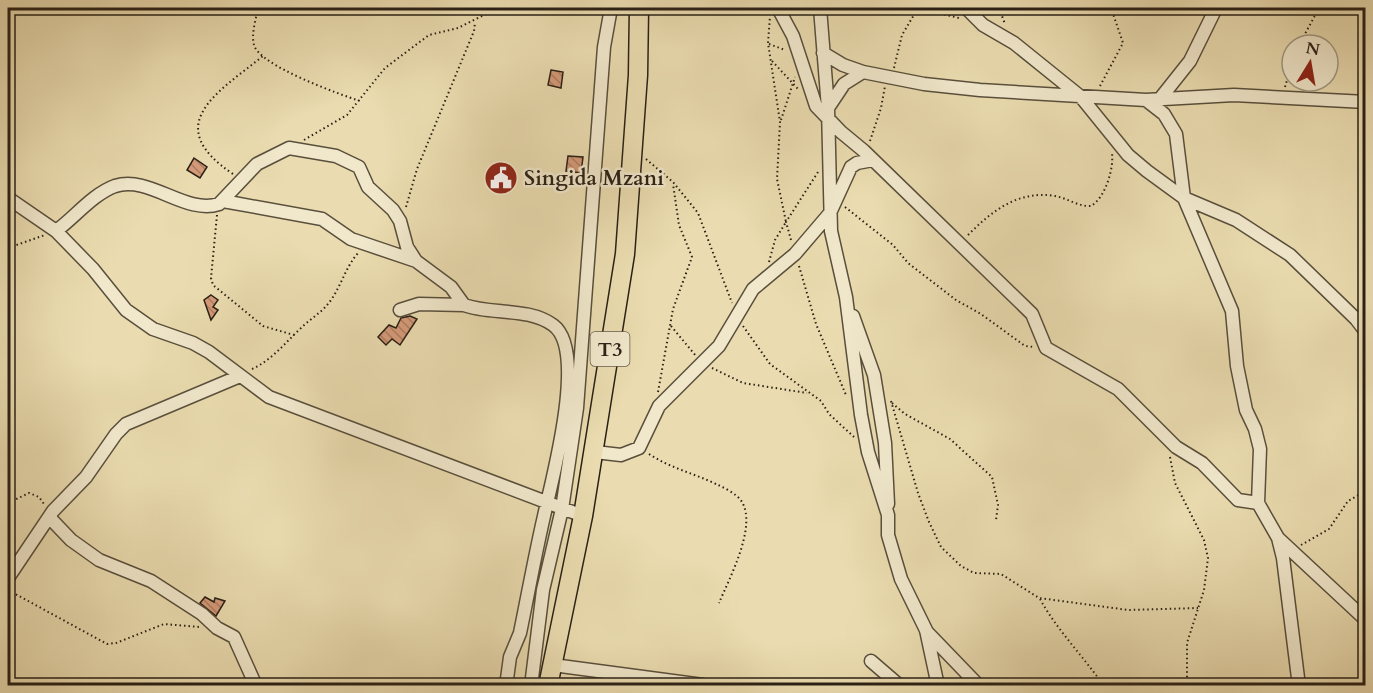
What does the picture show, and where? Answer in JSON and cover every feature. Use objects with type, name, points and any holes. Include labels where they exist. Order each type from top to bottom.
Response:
[{"type":"highway","name":"T3","points":[[548,686],[595,452],[625,254],[638,75],[639,8]]},
{"type":"street","points":[[531,686],[543,591],[562,509],[580,372],[585,277],[604,47],[611,8]]},
{"type":"street","points":[[820,8],[835,255],[846,297],[874,375],[887,465],[888,535],[901,579],[926,630],[938,686]]},
{"type":"street","points":[[966,8],[983,24],[1014,43],[1082,97],[1111,135],[1138,163],[1184,198],[1236,220],[1290,255],[1356,319],[1365,332]]},
{"type":"street","points":[[1153,100],[1190,61],[1216,8]]},
{"type":"street","points":[[774,10],[800,54],[816,106],[827,113],[1032,314],[1046,348],[1118,389],[1176,447],[1202,463],[1238,500],[1258,504]]},
{"type":"street","points":[[823,53],[843,65],[863,72],[924,84],[980,90],[1153,100],[1234,95],[1365,102]]},
{"type":"street","points":[[827,113],[844,84],[863,72]]},
{"type":"street","points":[[1153,100],[1176,134],[1184,198],[1201,243],[1232,311],[1237,366],[1246,410],[1255,429],[1260,449],[1258,504],[1278,538],[1365,620]]},
{"type":"street","points":[[221,202],[263,159],[289,148],[353,162],[359,167],[374,195],[393,210],[416,261]]},
{"type":"street","points":[[595,452],[621,455],[639,448],[659,406],[719,346],[753,289],[795,254],[833,208],[851,167],[857,163],[873,160]]},
{"type":"street","points":[[56,231],[103,193],[120,185],[152,190],[192,204],[221,202],[314,216],[351,239],[416,261],[451,286],[464,305]]},
{"type":"street","points":[[8,198],[56,231],[93,269],[126,310],[153,329],[193,343],[269,397],[583,516]]},
{"type":"street","points":[[846,297],[868,452],[888,514]]},
{"type":"street","points":[[400,310],[420,304],[464,305],[544,320],[557,328],[564,340],[567,351],[565,411],[548,503],[506,686]]},
{"type":"street","points":[[8,578],[51,514],[86,477],[116,434],[126,424],[240,376]]},
{"type":"street","points":[[51,514],[70,540],[99,560],[151,581],[238,641],[256,686]]},
{"type":"street","points":[[1278,538],[1286,574],[1299,686]]},
{"type":"street","points":[[926,630],[979,686]]},
{"type":"street","points":[[872,661],[900,686]]},
{"type":"street","points":[[553,665],[703,685]]},
{"type":"path","points":[[258,8],[254,45],[263,56],[324,89],[360,101]]},
{"type":"path","points":[[289,148],[347,115],[385,68],[429,35],[475,22],[486,14],[557,12],[570,8]]},
{"type":"path","points":[[864,151],[870,142],[902,35],[918,8],[983,24]]},
{"type":"path","points":[[1095,97],[1123,43],[1111,8]]},
{"type":"path","points":[[1305,33],[1319,8]]},
{"type":"path","points":[[1359,8],[1365,21]]},
{"type":"path","points":[[774,10],[768,43],[780,122],[777,179],[786,222],[816,324],[833,368],[846,395],[861,415]]},
{"type":"path","points":[[402,228],[417,168],[469,44],[475,22]]},
{"type":"path","points":[[768,43],[800,54]]},
{"type":"path","points":[[241,179],[219,164],[201,146],[197,129],[203,112],[215,95],[263,56]]},
{"type":"path","points":[[771,60],[799,90]]},
{"type":"path","points":[[780,122],[793,84]]},
{"type":"path","points":[[1282,99],[1284,93]]},
{"type":"path","points":[[959,244],[1001,205],[1012,200],[1053,195],[1087,207],[1096,203],[1112,167],[1111,135]]},
{"type":"path","points":[[633,147],[673,182],[705,226],[737,318],[770,364],[821,401],[829,414],[868,452]]},
{"type":"path","points":[[765,280],[772,249],[786,222],[830,155]]},
{"type":"path","points":[[659,406],[658,389],[673,309],[692,257],[679,225],[673,182]]},
{"type":"path","points":[[221,202],[211,278],[213,285],[263,326],[294,335]]},
{"type":"path","points":[[833,208],[852,211],[893,245],[908,263],[956,300],[981,314],[1025,346],[1046,348]]},
{"type":"path","points":[[8,248],[56,231]]},
{"type":"path","points":[[240,376],[272,357],[319,314],[332,299],[349,265],[368,244]]},
{"type":"path","points":[[671,326],[701,363],[743,383],[809,393]]},
{"type":"path","points":[[885,394],[905,414],[950,439],[992,477],[998,505],[996,520]]},
{"type":"path","points":[[891,401],[918,494],[941,547],[961,566],[974,573],[1001,574],[1039,598],[1128,610],[1198,608]]},
{"type":"path","points":[[639,448],[673,468],[722,487],[742,502],[746,516],[745,534],[719,603]]},
{"type":"path","points":[[1168,451],[1175,483],[1206,548],[1208,571],[1187,643],[1187,686]]},
{"type":"path","points":[[1290,550],[1323,533],[1333,524],[1348,501],[1365,491]]},
{"type":"path","points":[[8,503],[25,494],[33,494],[51,514]]},
{"type":"path","points":[[8,590],[107,644],[116,643],[170,623],[217,628]]},
{"type":"path","points":[[1039,598],[1050,618],[1104,686]]},
{"type":"building","points":[[551,70],[563,72],[561,88],[548,85]]},
{"type":"building","points":[[568,156],[583,157],[581,173],[566,171]]},
{"type":"building","points":[[194,158],[207,167],[200,178],[187,170]]},
{"type":"building","points":[[211,295],[218,300],[213,307],[218,310],[211,320],[204,300]]},
{"type":"building","points":[[410,316],[417,319],[400,345],[392,339],[386,345],[378,337],[389,325],[396,328],[401,318]]},
{"type":"building","points":[[205,597],[214,602],[215,598],[225,601],[216,616],[200,603]]},
{"type":"place","name":"Singida Mzani","points":[[501,178]]}]
